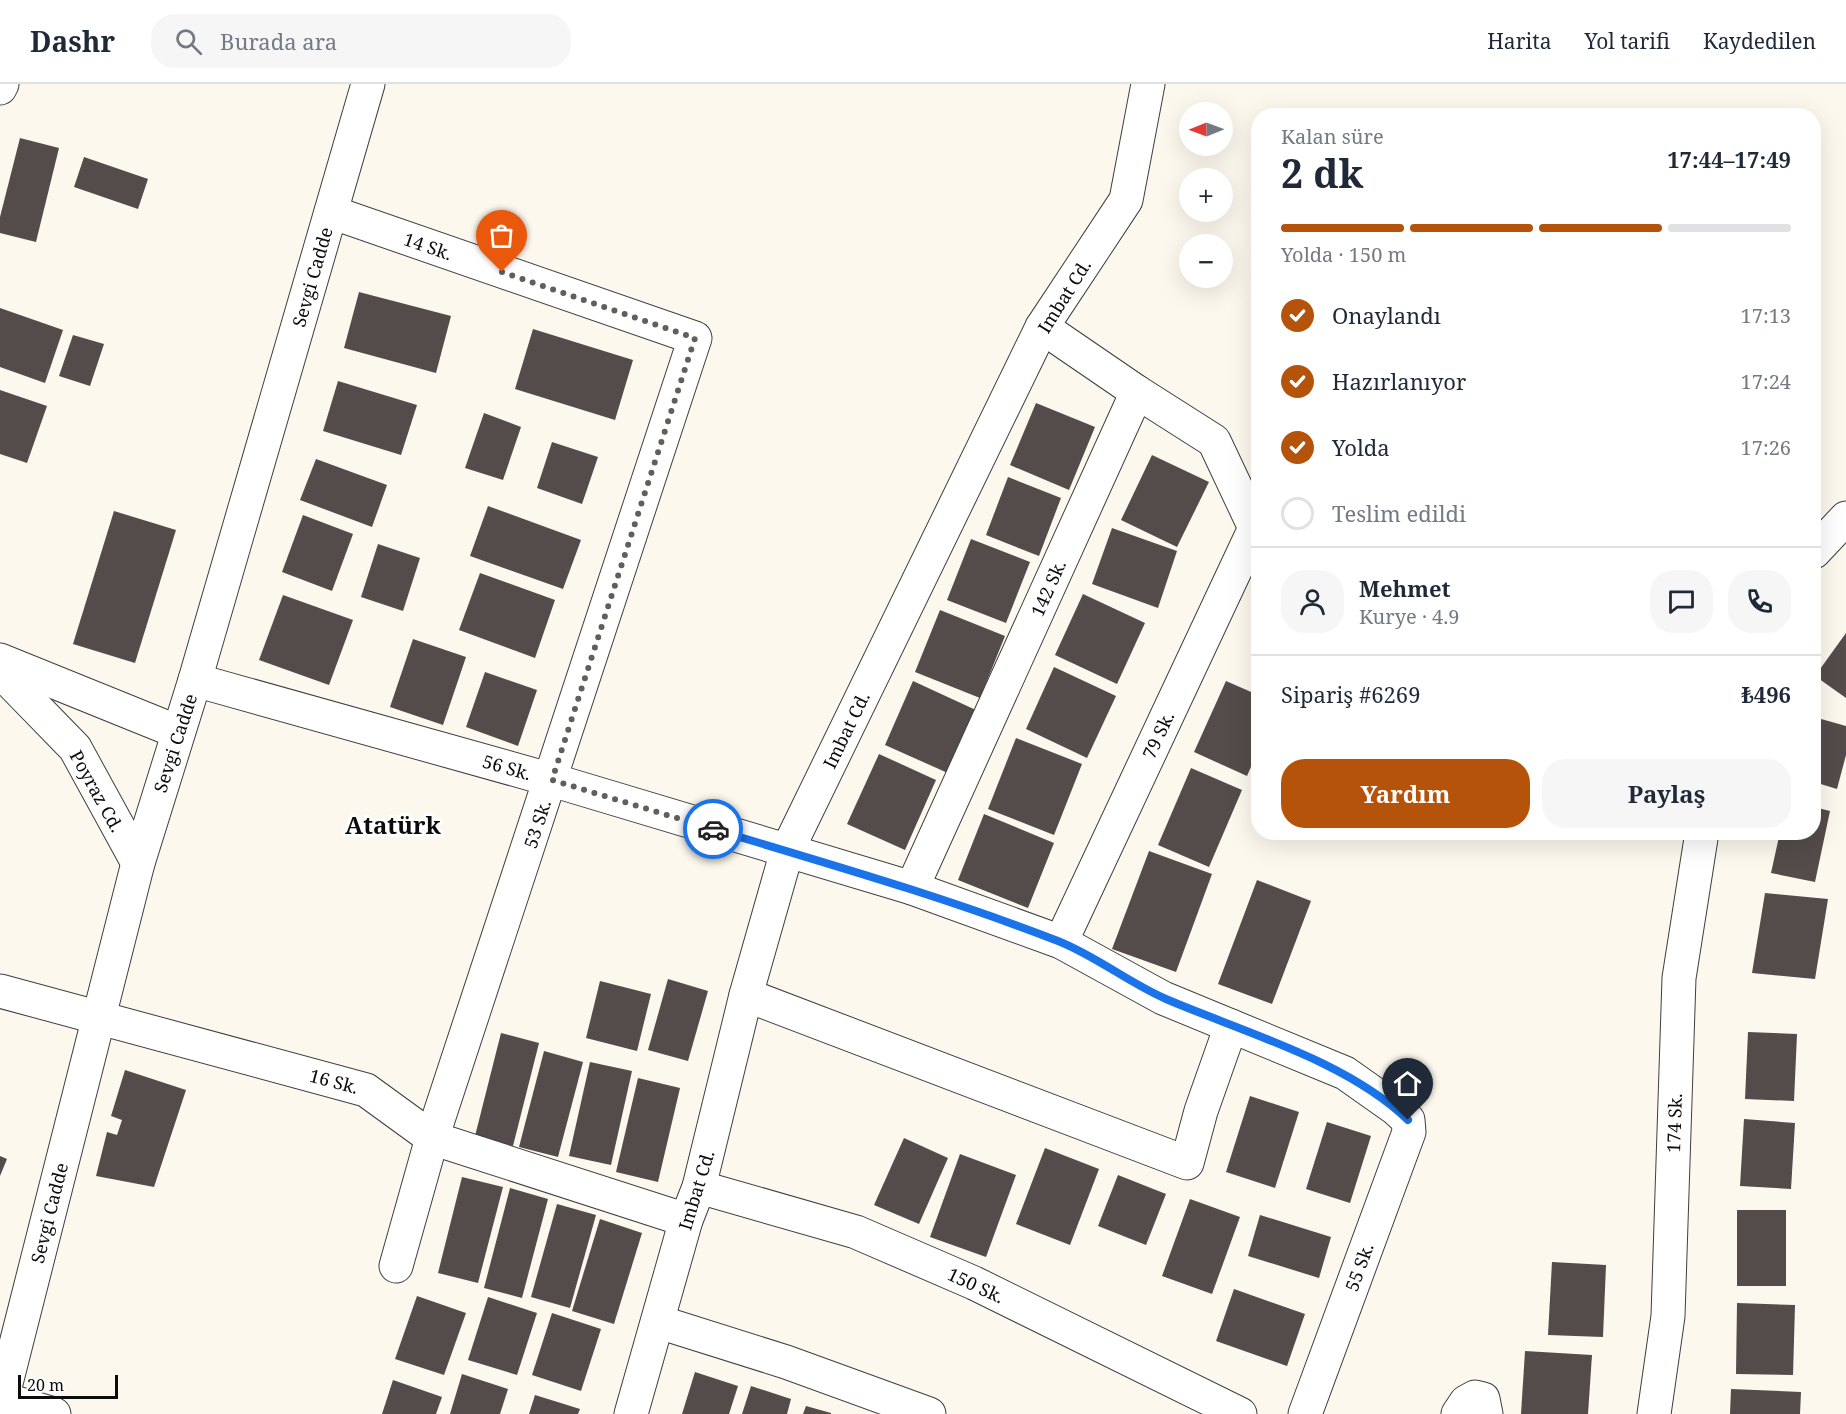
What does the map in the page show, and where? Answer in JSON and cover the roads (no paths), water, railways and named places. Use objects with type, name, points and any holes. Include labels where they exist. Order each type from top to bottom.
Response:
[{"type":"street","name":"Sevgi Cadde","points":[[1,1401],[96,1018],[138,863],[195,680],[368,84]]},
{"type":"street","name":"Imbat Cd.","points":[[631,1414],[659,1322],[686,1220],[699,1187],[746,995],[787,851],[1042,327],[1126,200],[1148,84]]},
{"type":"street","name":"14 Sk.","points":[[331,212],[695,338]]},
{"type":"street","points":[[1042,327],[1137,392]]},
{"type":"street","name":"53 Sk.","points":[[396,1266],[432,1138],[552,780],[695,338]]},
{"type":"street","name":"79 Sk.","points":[[1137,392],[1214,441],[1251,520]]},
{"type":"street","name":"142 Sk.","points":[[912,888],[1137,392]]},
{"type":"street","points":[[1821,545],[1846,518]]},
{"type":"street","name":"79 Sk.","points":[[1061,942],[1251,537]]},
{"type":"street","points":[[0,660],[178,732]]},
{"type":"street","name":"Poyraz Cd.","points":[[0,671],[75,748],[138,863]]},
{"type":"street","name":"56 Sk.","points":[[195,680],[552,780],[912,888],[1061,942],[1163,998],[1345,1073],[1408,1120]]},
{"type":"street","name":"174 Sk.","points":[[1654,1414],[1668,1316],[1679,978],[1701,840]]},
{"type":"street","name":"16 Sk.","points":[[0,991],[366,1090],[432,1138],[686,1220]]},
{"type":"street","points":[[746,995],[1187,1163],[1201,1111],[1231,1026]]},
{"type":"street","name":"55 Sk.","points":[[1305,1414],[1409,1132],[1408,1120]]},
{"type":"street","name":"150 Sk.","points":[[699,1187],[856,1232],[974,1283],[1240,1414]]},
{"type":"street","points":[[659,1322],[786,1362],[929,1414]]},
{"type":"street","points":[[1458,1414],[1466,1402],[1475,1397],[1483,1399],[1486,1414]]},
{"type":"street","points":[[1,1401],[54,1414]]},
{"type":"district","name":"Atatürk","points":[[393,824]]}]
